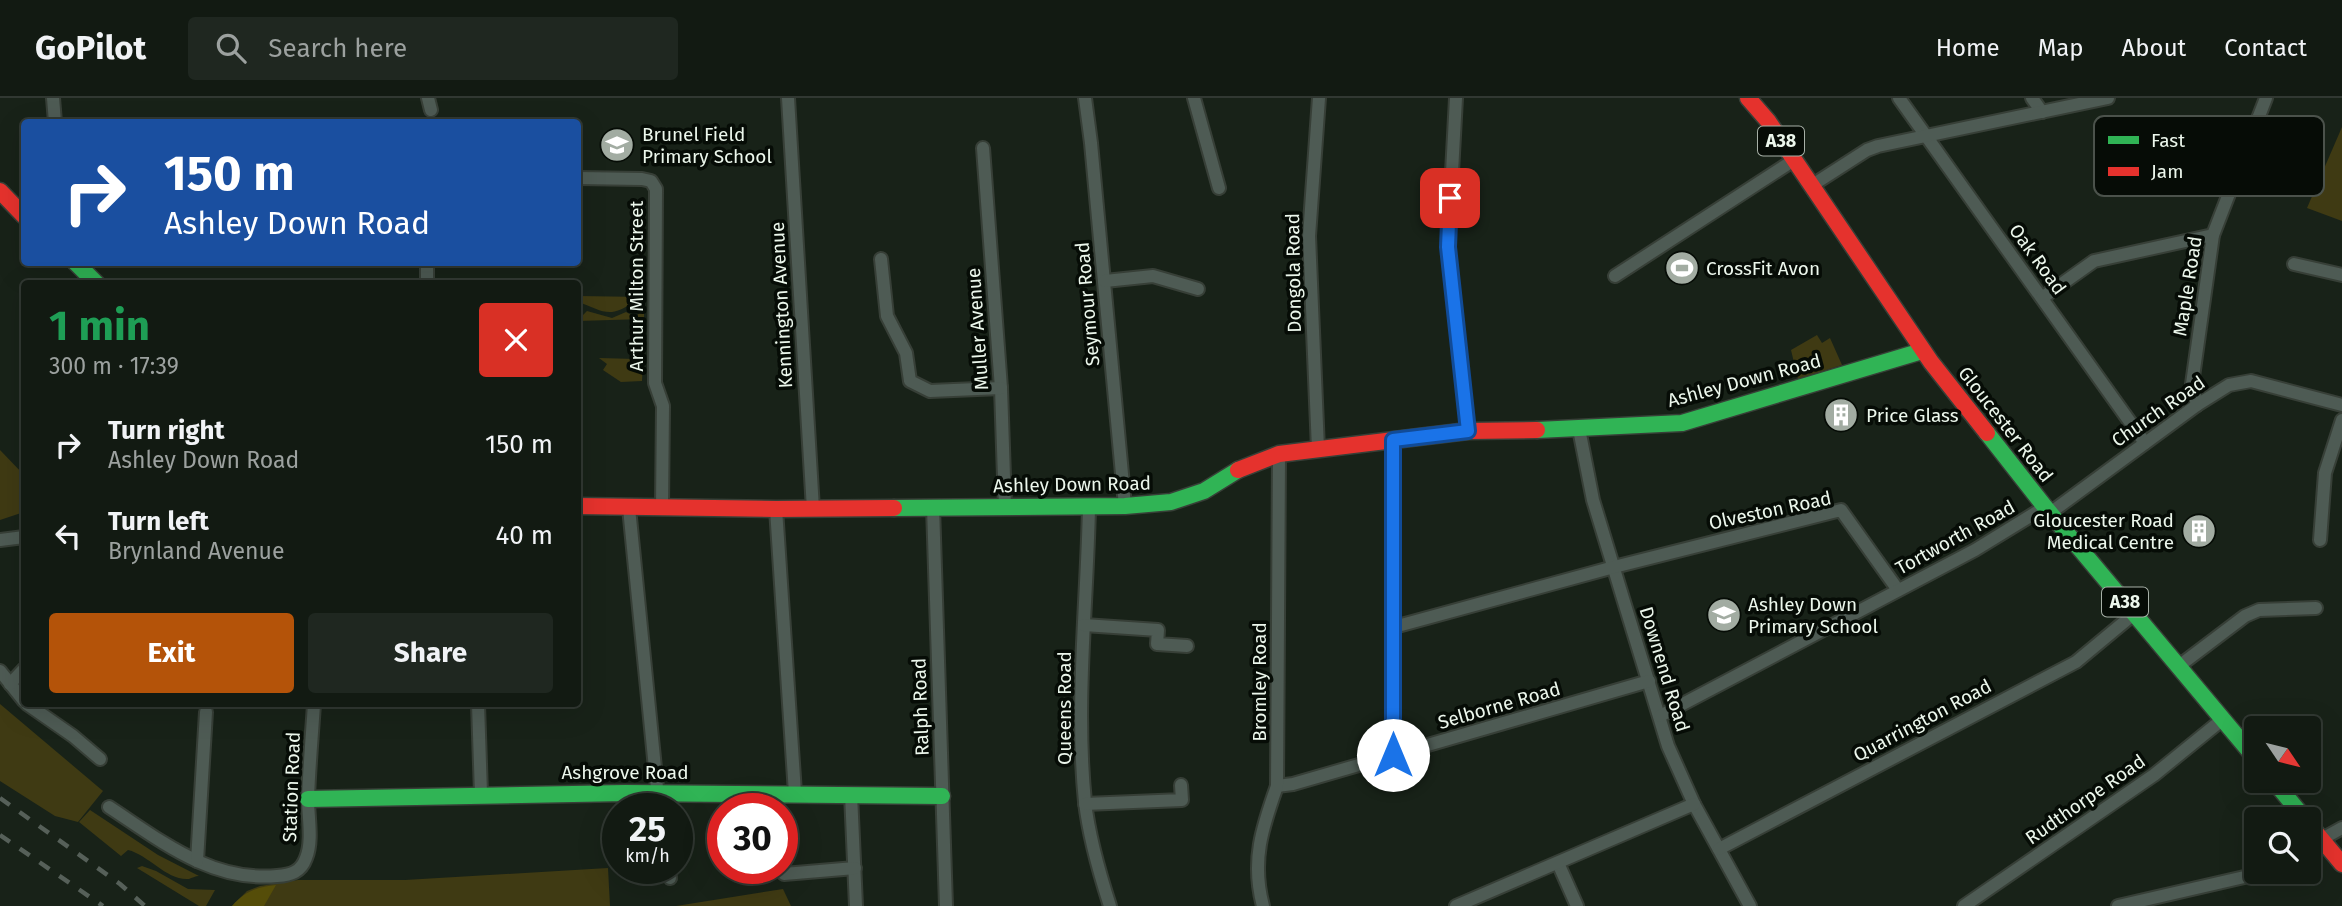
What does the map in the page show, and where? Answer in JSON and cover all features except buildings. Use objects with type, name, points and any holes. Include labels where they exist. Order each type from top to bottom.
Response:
[{"type":"main road","name":"Gloucester Road","points":[[1748,98],[1768,121],[1922,351],[2048,510],[2244,744]]},
{"type":"main road","points":[[0,191],[21,213]]},
{"type":"main road","points":[[79,266],[93,280]]},
{"type":"main road","name":"Ashley Down Road","points":[[581,506],[1005,508],[1125,506],[1171,502],[1204,491],[1246,465],[1279,454],[1468,431],[1580,429],[1682,423],[1922,351]]},
{"type":"main road","name":"Ashgrove Road","points":[[798,793],[942,796]]},
{"type":"main road","points":[[2283,793],[2294,807]]},
{"type":"main road","name":"Ashgrove Road","points":[[309,799],[481,794],[602,798]]},
{"type":"main road","points":[[2321,840],[2342,864]]},
{"type":"street","points":[[53,98],[55,119]]},
{"type":"street","name":"Kennington Avenue","points":[[788,98],[813,509]]},
{"type":"street","name":"Seymour Road","points":[[1085,98],[1125,506]]},
{"type":"street","points":[[1194,98],[1219,188]]},
{"type":"street","name":"Dongola Road","points":[[1318,449],[1309,236],[1319,98]]},
{"type":"street","points":[[1456,98],[1448,247],[1468,431]]},
{"type":"street","name":"Oak Road","points":[[1899,98],[2145,443]]},
{"type":"street","points":[[2032,98],[2042,112]]},
{"type":"street","points":[[1811,186],[1867,150],[1925,135],[2108,98]]},
{"type":"street","name":"Maple Road","points":[[2259,116],[2266,98]]},
{"type":"street","name":"Muller Avenue","points":[[983,148],[1001,388],[1005,508]]},
{"type":"street","points":[[1615,276],[1794,160]]},
{"type":"street","name":"Arthur Milton Street","points":[[581,178],[642,178],[651,181],[656,189],[655,383],[663,406],[662,507]]},
{"type":"street","name":"Maple Road","points":[[2197,405],[2192,384],[2213,235],[2228,196]]},
{"type":"street","points":[[2042,298],[2094,261],[2213,235]]},
{"type":"street","points":[[881,258],[887,316],[906,353],[910,381],[930,391],[1001,388]]},
{"type":"street","points":[[2294,264],[2342,275]]},
{"type":"street","points":[[1105,281],[1153,276],[1198,289]]},
{"type":"street","name":"Church Road","points":[[2048,510],[2197,405],[2230,385],[2250,381],[2342,405]]},
{"type":"street","points":[[2320,540],[2325,473],[2342,420]]},
{"type":"street","name":"Downend Road","points":[[1580,429],[1593,500],[1679,775],[1750,906]]},
{"type":"street","points":[[1393,440],[1393,755]]},
{"type":"street","name":"Bromley Road","points":[[1263,906],[1257,884],[1256,859],[1278,786],[1279,454]]},
{"type":"street","name":"Ralph Road","points":[[933,507],[946,906]]},
{"type":"street","name":"Queens Road","points":[[1089,507],[1080,724],[1085,804],[1097,864],[1110,906]]},
{"type":"street","points":[[629,508],[656,793]]},
{"type":"street","points":[[776,509],[795,793]]},
{"type":"street","name":"Olveston Road","points":[[1614,567],[1841,510],[1898,590]]},
{"type":"street","name":"Tortworth Road","points":[[1660,716],[2048,510]]},
{"type":"street","points":[[0,540],[21,537]]},
{"type":"street","points":[[1394,627],[1614,567]]},
{"type":"street","points":[[2179,666],[2245,616],[2259,610],[2316,608]]},
{"type":"street","name":"Quarrington Road","points":[[1718,849],[2076,662],[2135,613]]},
{"type":"street","points":[[1084,625],[1158,630],[1157,644],[1187,646]]},
{"type":"street","points":[[0,671],[21,696]]},
{"type":"street","points":[[10,684],[21,672]]},
{"type":"street","name":"Selborne Road","points":[[1278,786],[1293,784],[1649,681]]},
{"type":"street","points":[[33,707],[100,759]]},
{"type":"street","name":"Station Road","points":[[109,807],[197,861],[236,875],[291,875],[299,870],[308,853],[314,707]]},
{"type":"street","points":[[478,707],[481,794]]},
{"type":"street","points":[[197,861],[206,712]]},
{"type":"street","name":"Rudthorpe Road","points":[[1964,906],[2154,775],[2223,719]]},
{"type":"street","points":[[1085,804],[1182,800],[1181,785]]},
{"type":"street","points":[[851,794],[856,906]]},
{"type":"street","points":[[1456,906],[1693,804]]},
{"type":"street","points":[[2321,828],[2342,828]]},
{"type":"street","points":[[1558,863],[1577,906]]},
{"type":"street","points":[[798,873],[855,868]]},
{"type":"street","points":[[2118,906],[2244,876]]},
{"type":"shaded area","points":[[2342,127],[2342,221],[2307,208],[2312,196],[2324,196],[2324,169]]},
{"type":"shaded area","points":[[581,296],[644,297],[644,319],[581,321],[581,316],[587,311],[612,318],[626,312],[635,317],[641,312],[641,307],[633,302],[618,311],[600,310],[581,303]]},
{"type":"shaded area","points":[[1817,335],[1822,343],[1830,338],[1842,365],[1798,379],[1791,350]]},
{"type":"shaded area","points":[[599,358],[643,361],[642,381],[621,382],[603,370],[607,364]]},
{"type":"shaded area","points":[[0,450],[21,472],[21,513],[0,520]]},
{"type":"shaded area","points":[[0,704],[103,791],[78,822],[55,816],[0,781]]},
{"type":"shaded area","points":[[90,810],[158,855],[199,876],[181,879],[128,850],[121,856],[79,822]]},
{"type":"shaded area","points":[[142,866],[188,889],[215,890],[206,906],[199,906],[137,868]]},
{"type":"shaded area","points":[[602,868],[602,884],[609,884],[610,906],[232,906],[247,891],[260,886],[298,880],[405,880]]},
{"type":"shaded area","points":[[276,885],[264,906],[232,906],[252,891]]},
{"type":"shaded area","points":[[783,889],[791,906],[676,906]]},
{"type":"railway","points":[[0,798],[120,884],[145,906]]},
{"type":"railway","points":[[0,835],[103,906]]},
{"type":"traffic: fast","points":[[79,266],[93,280]]},
{"type":"traffic: fast","points":[[1537,430],[1682,423],[1922,351]]},
{"type":"traffic: fast","points":[[1987,433],[2045,507],[2244,745]]},
{"type":"traffic: fast","points":[[894,508],[1125,506],[1171,502],[1204,491],[1238,470]]},
{"type":"traffic: fast","points":[[308,799],[625,793],[942,796]]},
{"type":"traffic: fast","points":[[2284,793],[2295,807]]},
{"type":"traffic: jam","points":[[1748,98],[1768,121],[1931,362],[1987,433]]},
{"type":"traffic: jam","points":[[0,191],[21,213]]},
{"type":"traffic: jam","points":[[1238,470],[1279,454],[1468,431],[1537,430]]},
{"type":"traffic: jam","points":[[581,506],[894,508]]},
{"type":"traffic: jam","points":[[2321,839],[2342,864]]},
{"type":"place","name":"Brunel Field Primary School","points":[[617,145]]},
{"type":"place","name":"CrossFit Avon","points":[[1682,268]]},
{"type":"place","name":"Price Glass","points":[[1841,415]]},
{"type":"place","name":"Gloucester Road Medical Centre","points":[[2199,531]]},
{"type":"place","name":"Ashley Down Primary School","points":[[1724,615]]},
{"type":"route","points":[[1393,755],[1393,440],[1468,431],[1452,300],[1448,247],[1450,198]]}]
